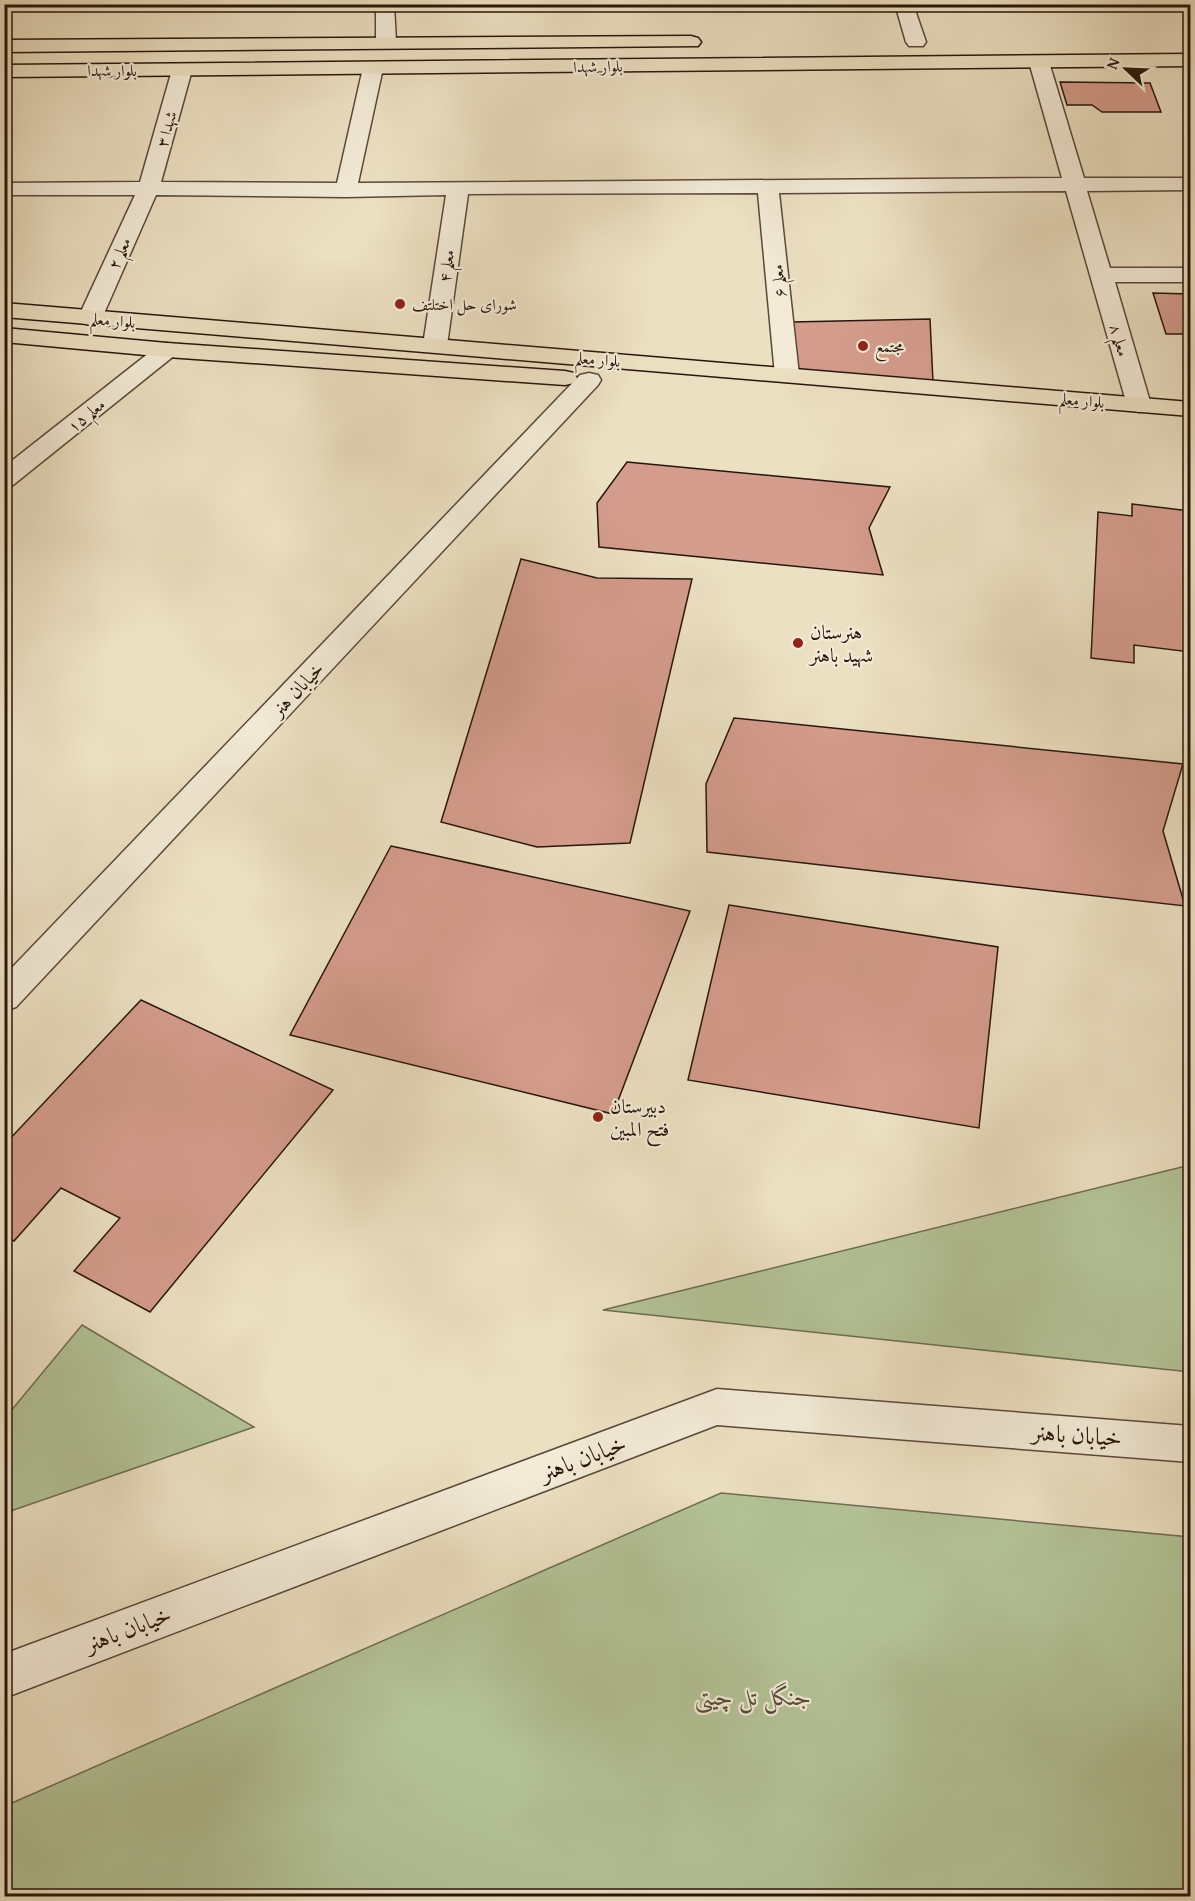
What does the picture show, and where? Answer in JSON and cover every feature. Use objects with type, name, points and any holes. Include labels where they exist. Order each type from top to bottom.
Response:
[{"type":"main road","name":"بلوار شهدا","points":[[4,46],[386,42],[704,42]]},
{"type":"main road","points":[[892,42],[940,42]]},
{"type":"main road","name":"بلوار شهدا","points":[[4,71],[1191,60]]},
{"type":"main road","name":"بلوار معلم","points":[[4,310],[1191,409]]},
{"type":"main road","name":"بلوار معلم","points":[[4,335],[167,350],[589,380],[1155,429]]},
{"type":"street","points":[[385,4],[386,42]]},
{"type":"street","points":[[904,4],[916,42]]},
{"type":"street","name":"معلم ۸","points":[[1039,62],[1138,405]]},
{"type":"street","points":[[346,191],[373,68]]},
{"type":"street","name":"شهدا ۳","points":[[148,187],[182,70]]},
{"type":"street","points":[[4,189],[148,187],[346,191],[458,188],[1191,184]]},
{"type":"street","name":"معلم ۶","points":[[768,186],[787,375]]},
{"type":"street","name":"معلم ۲","points":[[90,318],[148,187]]},
{"type":"street","name":"معلم ۴","points":[[435,345],[458,188]]},
{"type":"street","points":[[1101,275],[1191,276]]},
{"type":"street","name":"معلم ۱۵","points":[[4,480],[167,350]]},
{"type":"street","name":"خیابان هنر","points":[[4,998],[589,380]]},
{"type":"street","name":"خیابان باهنر","points":[[4,1676],[717,1407],[1191,1444]]},
{"type":"green space","points":[[1190,1165],[1190,1372],[603,1310]]},
{"type":"green space","points":[[82,1325],[254,1427],[5,1513],[5,1418]]},
{"type":"green space","name":"جنگل تل چیتی","points":[[721,1493],[1190,1537],[1190,1896],[5,1896],[5,1806]]},
{"type":"building","points":[[1060,82],[1150,83],[1161,112],[1102,112],[1092,105],[1067,105]]},
{"type":"building","points":[[1153,293],[1190,294],[1190,334],[1166,334]]},
{"type":"building","name":"مجتمع","points":[[930,319],[933,382],[798,370],[792,322]]},
{"type":"building","points":[[627,462],[890,487],[869,528],[883,575],[599,547],[597,503]]},
{"type":"building","points":[[1132,504],[1190,511],[1190,652],[1134,645],[1134,663],[1091,658],[1098,512],[1132,516]]},
{"type":"building","points":[[521,559],[597,578],[692,579],[630,843],[537,847],[441,822]]},
{"type":"building","points":[[734,718],[1183,764],[1163,831],[1185,906],[707,852],[706,784]]},
{"type":"building","points":[[391,846],[690,911],[613,1114],[290,1035]]},
{"type":"building","points":[[729,905],[998,947],[979,1128],[688,1080]]},
{"type":"building","points":[[141,1000],[333,1090],[150,1312],[74,1271],[120,1218],[61,1188],[14,1241],[4,1236],[4,1145]]},
{"type":"place","name":"شورای حل اختلتف","points":[[400,304]]},
{"type":"place","name":"مجتمع","points":[[863,346]]},
{"type":"place","name":"هنرستان شهید باهنر","points":[[798,643]]},
{"type":"place","name":"دبیرستان فتح المبین","points":[[598,1117]]}]
